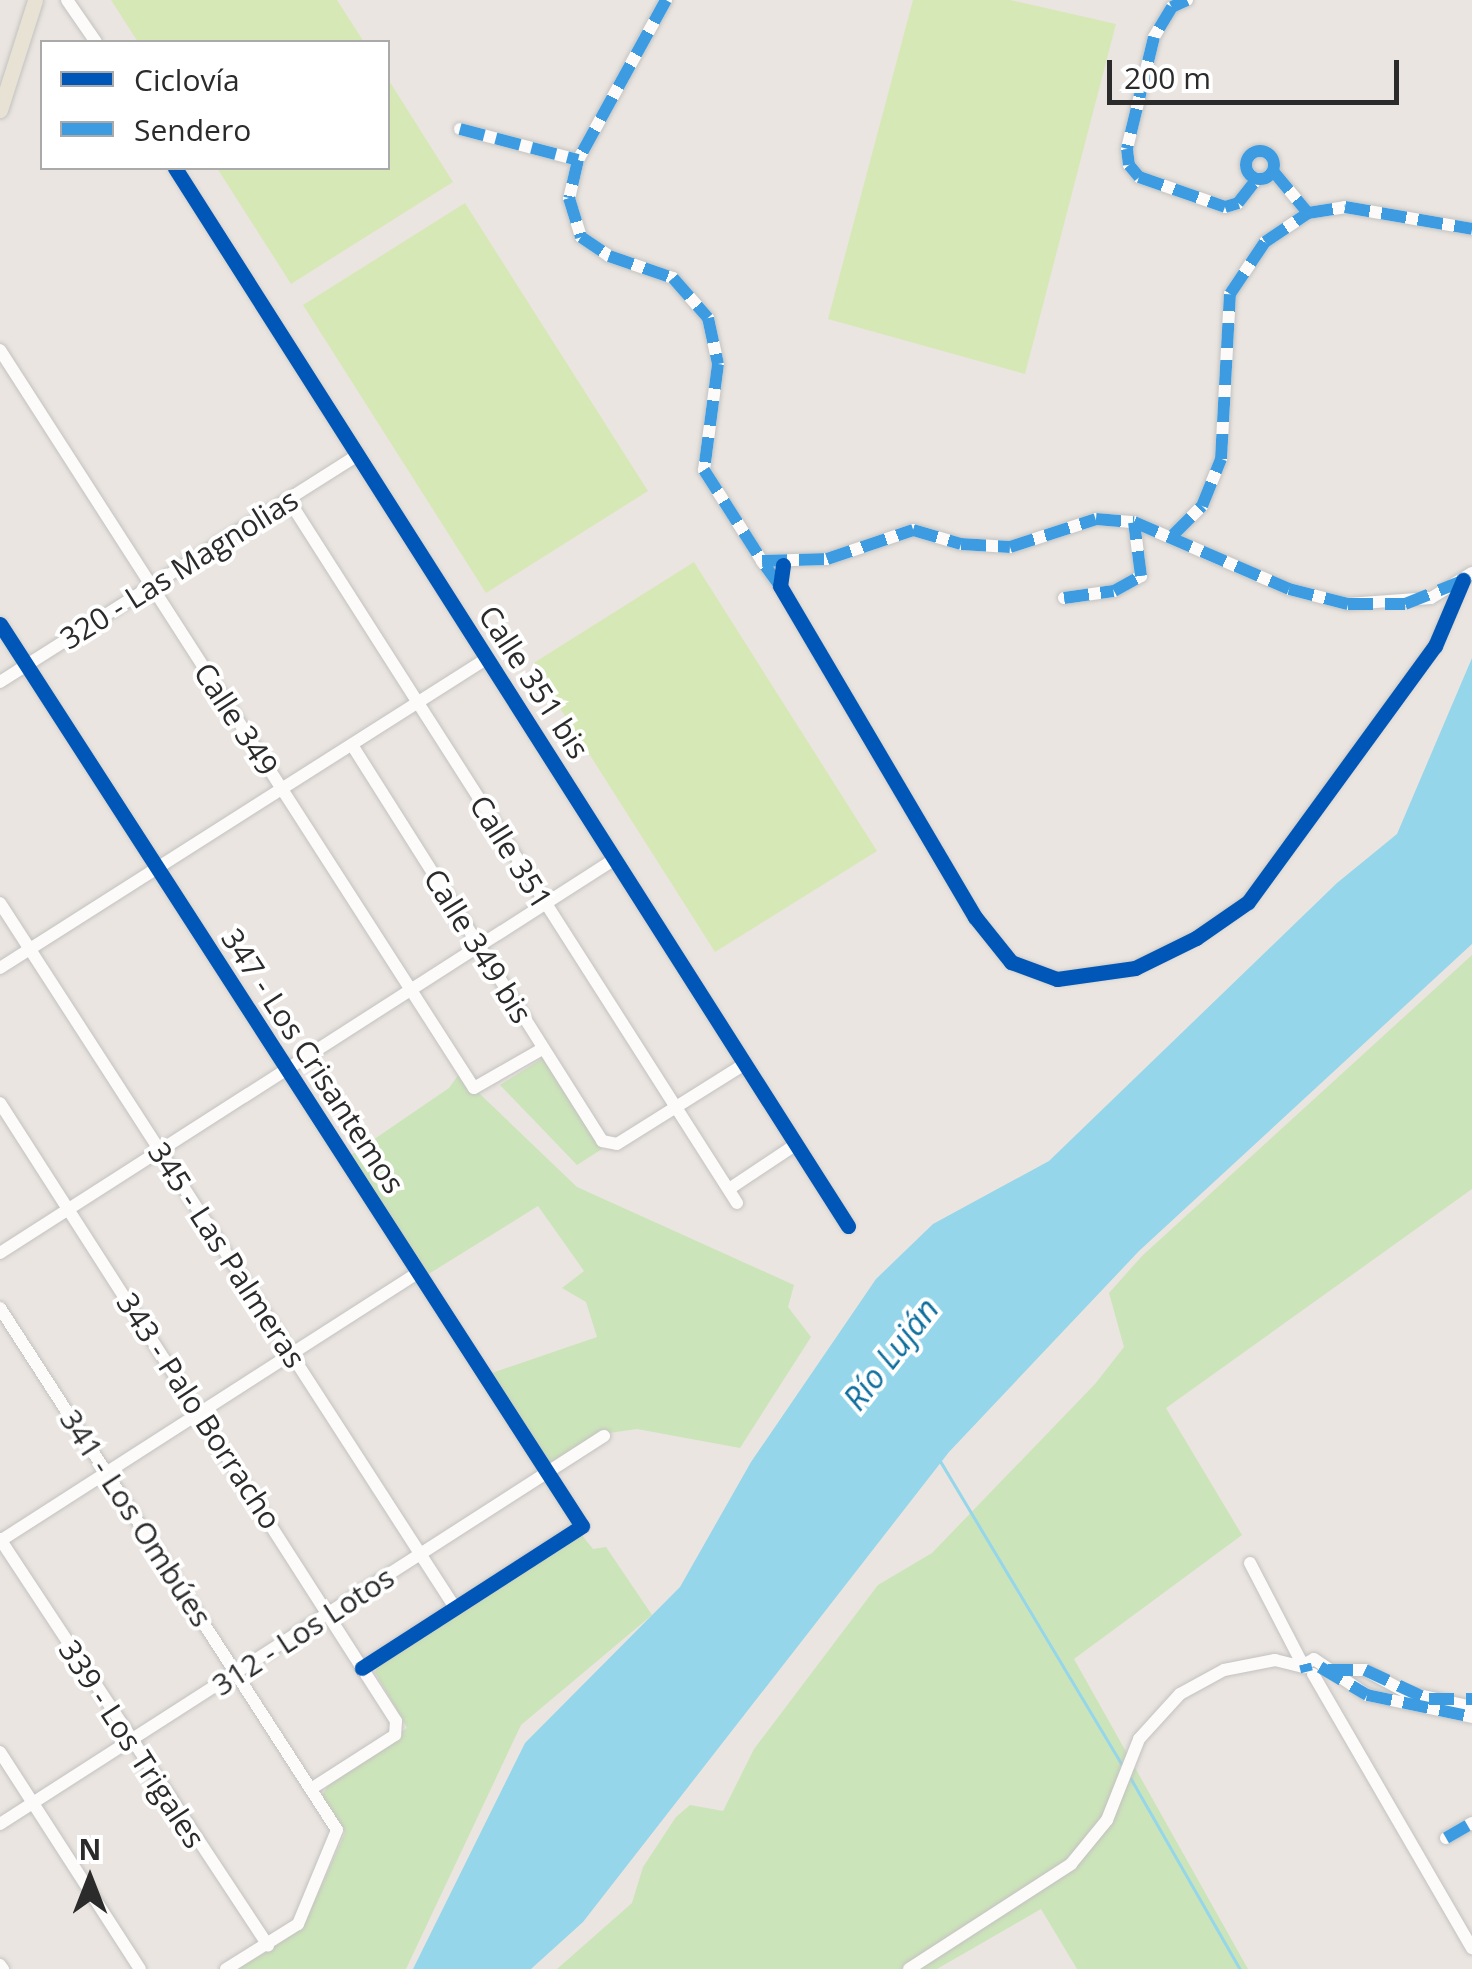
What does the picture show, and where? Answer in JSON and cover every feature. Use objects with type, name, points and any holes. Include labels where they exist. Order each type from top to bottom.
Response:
[{"type":"main road","points":[[0,110],[35,0]]},
{"type":"street","points":[[666,0],[578,160],[568,198],[581,237],[609,256],[672,278],[708,318],[718,364],[704,470],[780,586],[995,946],[1031,972],[1084,979],[1156,959],[1248,902],[1434,646],[1468,576]]},
{"type":"street","points":[[1187,0],[1172,7],[1154,37],[1127,149],[1130,165],[1140,177],[1224,206],[1238,203],[1258,179],[1273,171]]},
{"type":"street","points":[[69,4],[95,40]]},
{"type":"street","points":[[460,129],[578,160]]},
{"type":"street","points":[[1258,179],[1247,171],[1252,154],[1268,154],[1273,171],[1308,214]]},
{"type":"street","name":"Calle 351 bis","points":[[177,170],[848,1226]]},
{"type":"street","points":[[1173,535],[1202,506],[1222,459],[1230,294],[1265,242],[1308,214],[1370,209],[1472,229]]},
{"type":"street","name":"Calle 349","points":[[0,350],[474,1088],[542,1048]]},
{"type":"street","name":"320 - Las Magnolias","points":[[0,682],[358,455]]},
{"type":"street","name":"Calle 351","points":[[288,499],[738,1203]]},
{"type":"street","points":[[762,561],[784,565],[851,552],[913,530],[961,544],[1010,547],[1096,518],[1134,522],[1173,535],[1288,589],[1348,604],[1405,604],[1468,576]]},
{"type":"street","points":[[1064,598],[1087,598],[1136,582],[1141,569],[1133,548],[1134,522]]},
{"type":"street","points":[[780,586],[784,565]]},
{"type":"street","name":"347 - Los Crisantemos","points":[[0,624],[582,1526],[454,1606]]},
{"type":"street","points":[[0,968],[486,659]]},
{"type":"street","name":"Calle 349 bis","points":[[352,744],[542,1048],[608,1146],[675,1107]]},
{"type":"street","points":[[0,1253],[614,859]]},
{"type":"street","name":"345 - Las Palmeras","points":[[0,903],[454,1606]]},
{"type":"street","points":[[675,1107],[744,1065]]},
{"type":"street","name":"343 - Palo Borracho","points":[[0,1102],[396,1721],[396,1734],[311,1789]]},
{"type":"street","points":[[728,1189],[795,1145]]},
{"type":"street","points":[[0,1540],[418,1274]]},
{"type":"street","name":"341 - Los Ombúes","points":[[0,1308],[337,1830],[298,1924],[268,1946]]},
{"type":"street","name":"312 - Los Lotos","points":[[0,1824],[604,1436]]},
{"type":"street","name":"339 - Los Trigales","points":[[0,1540],[268,1946]]},
{"type":"street","points":[[1250,1562],[1472,1948]]},
{"type":"street","points":[[362,1668],[454,1606]]},
{"type":"street","points":[[909,1969],[1071,1864],[1108,1820],[1124,1768],[1180,1694],[1224,1670],[1275,1660],[1314,1669],[1365,1670],[1426,1703],[1472,1703]]},
{"type":"street","points":[[1314,1669],[1367,1694],[1426,1703],[1472,1717]]},
{"type":"street","points":[[0,1752],[140,1969]]},
{"type":"street","points":[[1446,1838],[1472,1823]]},
{"type":"street","points":[[226,1969],[268,1946]]},
{"type":"green space","points":[[111,0],[337,0],[363,40],[137,40]]},
{"type":"green space","points":[[913,0],[1010,0],[1116,24],[1025,374],[828,319]]},
{"type":"green space","points":[[390,82],[453,182],[291,284],[218,170],[390,170]]},
{"type":"green space","points":[[465,203],[648,491],[486,593],[303,305]]},
{"type":"green space","points":[[694,562],[877,851],[715,952],[532,664]]},
{"type":"green space","points":[[1472,955],[1472,1189],[1166,1408],[1242,1535],[1074,1659],[1248,1969],[1077,1969],[1041,1909],[937,1969],[557,1969],[632,1903],[643,1867],[676,1817],[690,1805],[723,1811],[754,1749],[878,1585],[932,1553],[1095,1384],[1124,1347],[1109,1293],[1142,1256]]},
{"type":"green space","points":[[543,1058],[602,1149],[577,1165],[500,1085]]},
{"type":"green space","points":[[459,1074],[577,1187],[794,1285],[788,1307],[811,1337],[740,1448],[637,1429],[602,1434],[549,1464],[489,1374],[597,1337],[586,1302],[562,1288],[584,1271],[538,1206],[427,1275],[351,1155],[449,1088]]},
{"type":"green space","points":[[580,1533],[593,1549],[606,1547],[652,1615],[521,1725],[406,1969],[235,1969],[270,1950],[311,1909],[345,1833],[322,1796],[327,1787],[407,1728],[375,1672],[378,1662]]},
{"type":"water","name":"Río Luján","points":[[1472,658],[1472,944],[1139,1251],[949,1452],[583,1922],[531,1969],[413,1969],[525,1743],[680,1587],[751,1462],[876,1279],[933,1224],[1049,1161],[1337,883],[1397,834]]},
{"type":"waterway","points":[[941,1462],[1122,1764]]},
{"type":"waterway","points":[[1129,1775],[1240,1969]]},
{"type":"marked path","points":[[666,0],[578,160],[569,198],[581,237],[609,256],[673,278],[708,318],[718,364],[704,470],[762,561]]},
{"type":"marked path","points":[[1187,0],[1172,7],[1154,37],[1127,149],[1129,165],[1139,177],[1225,207],[1238,203],[1257,179]]},
{"type":"marked path","points":[[460,129],[578,160]]},
{"type":"marked path","points":[[1260,151],[1270,155],[1274,165],[1270,175],[1260,179],[1250,175],[1246,165],[1250,155],[1260,151]]},
{"type":"marked path","points":[[1273,171],[1308,213]]},
{"type":"marked path","points":[[1173,535],[1202,506],[1221,459],[1230,294],[1265,242],[1308,213],[1345,207],[1472,229]]},
{"type":"marked path","points":[[780,586],[762,561],[827,559],[913,530],[961,544],[1010,547],[1096,519],[1134,522],[1289,589],[1348,604],[1405,604],[1460,582]]},
{"type":"marked path","points":[[1064,598],[1114,591],[1141,576],[1134,522]]},
{"type":"marked path","points":[[1305,1664],[1307,1672]]},
{"type":"marked path","points":[[1320,1667],[1367,1695],[1472,1717]]},
{"type":"marked path","points":[[1328,1670],[1365,1670],[1423,1697]]},
{"type":"marked path","points":[[1429,1699],[1472,1699]]},
{"type":"marked path","points":[[1446,1838],[1472,1823]]},
{"type":"cycle path","points":[[176,170],[848,1226]]},
{"type":"cycle path","points":[[783,565],[780,586],[975,917],[1011,962],[1057,979],[1135,968],[1196,938],[1248,902],[1435,646],[1463,580]]},
{"type":"cycle path","points":[[0,624],[582,1526],[362,1668]]}]
